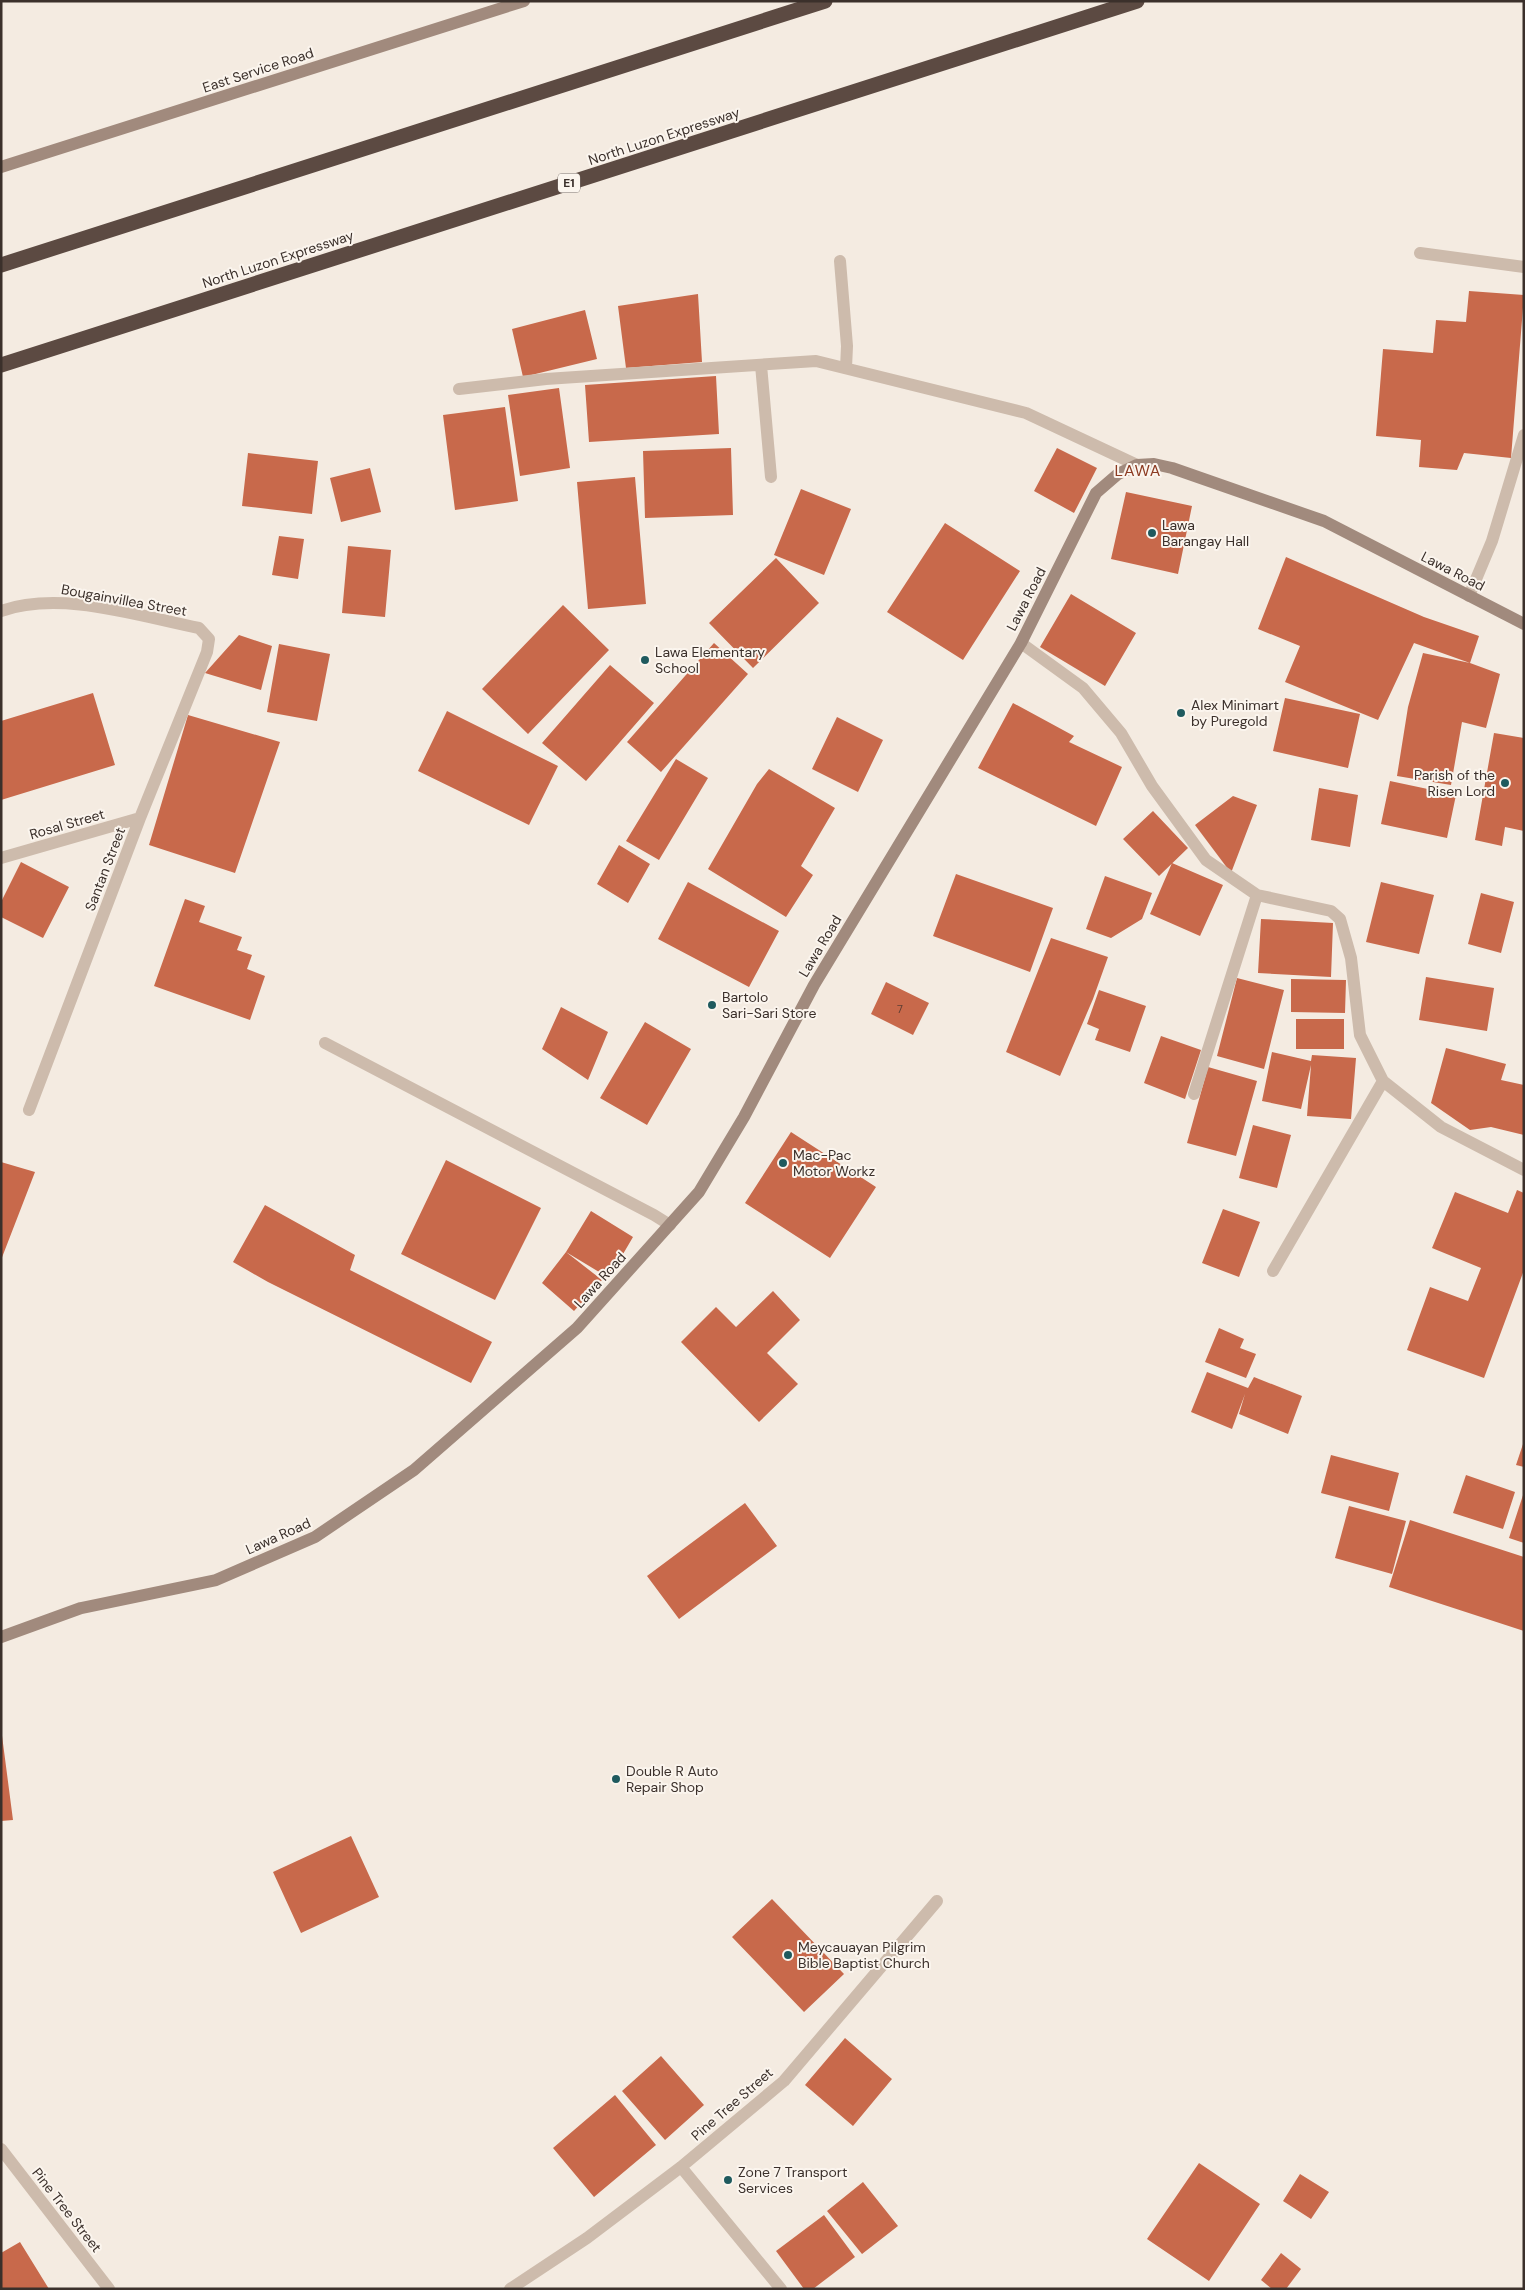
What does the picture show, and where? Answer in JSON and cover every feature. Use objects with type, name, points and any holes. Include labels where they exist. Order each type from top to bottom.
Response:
[{"type":"highway","points":[[1,265],[825,1]]},
{"type":"highway","name":"North Luzon Expressway","points":[[1,365],[1137,1]]},
{"type":"street","name":"East Service Road","points":[[1,167],[524,1]]},
{"type":"street","points":[[1420,253],[1524,267]]},
{"type":"street","points":[[840,261],[847,346],[846,368]]},
{"type":"street","points":[[459,389],[546,379],[816,361],[1026,412],[1137,465]]},
{"type":"street","points":[[761,364],[771,477]]},
{"type":"street","points":[[1469,596],[1492,541],[1524,435]]},
{"type":"street","name":"Lawa Road","points":[[1,1637],[81,1608],[216,1580],[316,1537],[414,1470],[577,1328],[699,1192],[744,1117],[814,985],[1021,643],[1096,492],[1118,474],[1137,465],[1154,464],[1172,468],[1324,521],[1524,624]]},
{"type":"street","name":"Bougainvillea Street","points":[[1,610],[45,602],[109,610],[199,628],[209,639]]},
{"type":"street","name":"Santan Street","points":[[29,1110],[140,818],[207,652],[209,639]]},
{"type":"street","points":[[1021,643],[1083,688],[1121,733],[1152,786],[1206,860],[1257,895],[1331,911],[1340,919],[1351,958],[1360,1035],[1383,1081],[1441,1127],[1524,1170]]},
{"type":"street","name":"Rosal Street","points":[[1,858],[140,818]]},
{"type":"street","points":[[1194,1094],[1257,895]]},
{"type":"street","points":[[325,1044],[670,1225]]},
{"type":"street","points":[[1273,1271],[1383,1081]]},
{"type":"street","name":"Pine Tree Street","points":[[511,2288],[587,2238],[681,2167],[784,2081],[937,1901]]},
{"type":"street","name":"Pine Tree Street","points":[[1,2149],[110,2289]]},
{"type":"street","points":[[681,2167],[781,2289]]},
{"type":"building","points":[[1469,291],[1524,295],[1511,458],[1464,453],[1457,470],[1419,467],[1421,440],[1376,436],[1383,349],[1433,353],[1436,320],[1466,322]]},
{"type":"building","points":[[698,294],[702,362],[626,368],[618,306]]},
{"type":"building","points":[[585,310],[597,359],[523,377],[512,329]]},
{"type":"building","points":[[716,376],[719,434],[589,442],[585,385]]},
{"type":"building","points":[[559,388],[570,468],[520,476],[508,395]]},
{"type":"building","points":[[505,407],[518,501],[455,510],[443,415]]},
{"type":"building","points":[[731,448],[733,515],[645,518],[643,451]]},
{"type":"building","points":[[1057,448],[1097,468],[1074,513],[1034,491]]},
{"type":"building","points":[[248,453],[318,461],[312,514],[242,506]]},
{"type":"building","points":[[370,468],[381,512],[341,522],[330,478]]},
{"type":"building","points":[[635,477],[646,604],[588,609],[577,482]]},
{"type":"building","points":[[801,489],[851,509],[824,575],[774,555]]},
{"type":"building","name":"Lawa Barangay Hall","points":[[1126,492],[1192,506],[1178,574],[1111,559]]},
{"type":"building","points":[[945,523],[1020,571],[963,660],[887,612]]},
{"type":"building","points":[[279,536],[304,539],[298,579],[272,575]]},
{"type":"building","points":[[348,546],[391,550],[385,617],[342,613]]},
{"type":"building","points":[[1286,557],[1424,617],[1479,636],[1470,663],[1414,643],[1378,720],[1285,682],[1300,646],[1258,629]]},
{"type":"building","points":[[776,558],[819,603],[753,668],[709,623]]},
{"type":"building","points":[[1071,594],[1136,633],[1105,686],[1040,647]]},
{"type":"building","points":[[563,605],[609,650],[528,734],[482,689]]},
{"type":"building","points":[[239,635],[272,646],[261,690],[205,673]]},
{"type":"building","points":[[714,643],[748,674],[661,772],[627,742]]},
{"type":"building","points":[[279,644],[330,654],[317,721],[267,712]]},
{"type":"building","points":[[1423,653],[1470,663],[1500,674],[1486,728],[1462,722],[1451,785],[1397,776],[1408,707]]},
{"type":"building","points":[[610,665],[654,703],[586,781],[542,743]]},
{"type":"building","points":[[93,693],[115,765],[1,800],[1,721]]},
{"type":"building","points":[[1285,698],[1360,714],[1348,768],[1273,751]]},
{"type":"building","points":[[1013,703],[1074,736],[1069,742],[1122,767],[1096,826],[978,768]]},
{"type":"building","points":[[447,711],[558,766],[529,825],[418,771]]},
{"type":"building","points":[[188,715],[280,742],[235,873],[149,845]]},
{"type":"building","points":[[837,717],[883,740],[858,792],[812,769]]},
{"type":"building","name":"Parish of the Risen Lord","points":[[1494,733],[1524,738],[1524,831],[1505,827],[1502,846],[1475,840]]},
{"type":"building","points":[[676,759],[708,778],[659,860],[626,841]]},
{"type":"building","points":[[769,769],[835,808],[801,866],[813,875],[786,917],[708,869],[757,784]]},
{"type":"building","points":[[1390,781],[1456,795],[1447,838],[1381,824]]},
{"type":"building","points":[[1319,788],[1358,795],[1350,847],[1311,840]]},
{"type":"building","points":[[1233,796],[1257,805],[1231,873],[1195,825]]},
{"type":"building","points":[[1153,811],[1188,848],[1159,876],[1123,839]]},
{"type":"building","points":[[619,845],[650,864],[628,903],[597,884]]},
{"type":"building","points":[[21,862],[69,887],[43,938],[1,917],[1,902]]},
{"type":"building","points":[[1172,863],[1223,885],[1200,936],[1150,914]]},
{"type":"building","points":[[956,874],[1053,908],[1030,972],[933,936]]},
{"type":"building","points":[[1105,876],[1152,893],[1142,919],[1111,938],[1086,929]]},
{"type":"building","points":[[688,882],[779,931],[749,987],[658,939]]},
{"type":"building","points":[[1381,882],[1434,895],[1419,954],[1366,942]]},
{"type":"building","points":[[1481,893],[1514,902],[1501,953],[1468,944]]},
{"type":"building","points":[[185,899],[205,906],[199,922],[242,937],[237,950],[252,955],[247,969],[265,976],[250,1020],[154,986]]},
{"type":"building","points":[[1261,919],[1333,923],[1331,977],[1258,973]]},
{"type":"building","points":[[1051,938],[1108,957],[1093,999],[1060,1076],[1006,1052]]},
{"type":"building","points":[[1426,977],[1494,988],[1487,1031],[1419,1020]]},
{"type":"building","points":[[1237,978],[1284,990],[1264,1069],[1217,1056]]},
{"type":"building","points":[[1291,979],[1346,980],[1345,1013],[1291,1012]]},
{"type":"building","points":[[886,982],[929,1003],[913,1035],[871,1014]]},
{"type":"building","points":[[1099,990],[1146,1006],[1130,1052],[1095,1040],[1099,1029],[1087,1024]]},
{"type":"building","points":[[561,1007],[608,1032],[588,1080],[542,1049]]},
{"type":"building","points":[[1296,1019],[1344,1019],[1344,1049],[1296,1049]]},
{"type":"building","points":[[645,1022],[691,1049],[647,1125],[600,1098]]},
{"type":"building","points":[[1161,1036],[1201,1050],[1185,1099],[1144,1083]]},
{"type":"building","points":[[1446,1048],[1506,1064],[1501,1080],[1524,1085],[1524,1135],[1491,1127],[1470,1130],[1431,1103]]},
{"type":"building","points":[[1272,1052],[1311,1061],[1312,1055],[1356,1058],[1351,1119],[1307,1116],[1311,1065],[1301,1109],[1262,1101]]},
{"type":"building","points":[[1208,1067],[1257,1081],[1236,1156],[1187,1143]]},
{"type":"building","points":[[1253,1125],[1291,1135],[1277,1188],[1239,1178]]},
{"type":"building","points":[[791,1132],[876,1187],[830,1258],[745,1203]]},
{"type":"building","points":[[446,1160],[541,1208],[495,1300],[401,1254]]},
{"type":"building","points":[[1,1162],[35,1172],[1,1260]]},
{"type":"building","points":[[1517,1190],[1524,1193],[1524,1270],[1484,1378],[1407,1350],[1430,1287],[1468,1301],[1481,1268],[1432,1248],[1455,1192],[1508,1213]]},
{"type":"building","points":[[265,1205],[355,1255],[350,1270],[492,1342],[471,1383],[268,1282],[233,1262]]},
{"type":"building","points":[[1223,1209],[1260,1222],[1239,1277],[1202,1263]]},
{"type":"building","points":[[591,1211],[633,1237],[609,1278],[566,1252]]},
{"type":"building","points":[[566,1252],[602,1280],[574,1311],[542,1283]]},
{"type":"building","points":[[773,1291],[800,1320],[767,1353],[798,1384],[759,1422],[681,1342],[716,1307],[736,1327]]},
{"type":"building","points":[[1219,1328],[1244,1339],[1240,1348],[1256,1354],[1246,1378],[1205,1362]]},
{"type":"building","points":[[1207,1372],[1248,1388],[1254,1377],[1302,1396],[1288,1434],[1239,1414],[1245,1394],[1232,1429],[1191,1412]]},
{"type":"building","points":[[1524,1441],[1524,1467],[1516,1465]]},
{"type":"building","points":[[1331,1455],[1399,1473],[1389,1511],[1321,1493]]},
{"type":"building","points":[[1466,1475],[1515,1492],[1503,1529],[1453,1513]]},
{"type":"building","points":[[1524,1492],[1524,1543],[1509,1538]]},
{"type":"building","points":[[745,1503],[777,1546],[679,1619],[647,1576]]},
{"type":"building","points":[[1349,1506],[1406,1521],[1392,1574],[1335,1558]]},
{"type":"building","points":[[1410,1520],[1524,1557],[1524,1631],[1389,1587]]},
{"type":"building","points":[[1,1728],[13,1820],[1,1821]]},
{"type":"building","points":[[351,1836],[379,1897],[301,1933],[273,1872]]},
{"type":"building","name":"Meycauayan Pilgrim Bible Baptist Church","points":[[772,1899],[844,1974],[804,2012],[732,1937]]},
{"type":"building","points":[[845,2038],[892,2079],[853,2126],[805,2085]]},
{"type":"building","points":[[661,2056],[704,2105],[665,2140],[622,2091]]},
{"type":"building","points":[[615,2095],[656,2145],[594,2197],[553,2148]]},
{"type":"building","points":[[1199,2163],[1260,2204],[1209,2281],[1147,2239]]},
{"type":"building","points":[[1300,2174],[1329,2192],[1311,2219],[1283,2201]]},
{"type":"building","points":[[863,2182],[898,2226],[862,2254],[827,2211]]},
{"type":"building","points":[[824,2215],[855,2257],[813,2289],[804,2289],[776,2251]]},
{"type":"building","points":[[20,2242],[49,2289],[1,2289],[1,2253]]},
{"type":"building","points":[[1281,2253],[1301,2269],[1286,2289],[1272,2289],[1261,2280]]},
{"type":"place","name":"Lawa Barangay Hall","points":[[1152,533]]},
{"type":"place","name":"Lawa Elementary School","points":[[645,660]]},
{"type":"place","name":"Alex Minimart by Puregold","points":[[1181,713]]},
{"type":"place","name":"Parish of the Risen Lord","points":[[1505,783]]},
{"type":"place","name":"Bartolo Sari-Sari Store","points":[[712,1005]]},
{"type":"place","name":"Mac-Pac Motor Workz","points":[[783,1163]]},
{"type":"place","name":"Double R Auto Repair Shop","points":[[616,1779]]},
{"type":"place","name":"Meycauayan Pilgrim Bible Baptist Church","points":[[788,1955]]},
{"type":"place","name":"Zone 7 Transport Services","points":[[728,2180]]},
{"type":"district","name":"LAWA","points":[[1138,470]]}]
